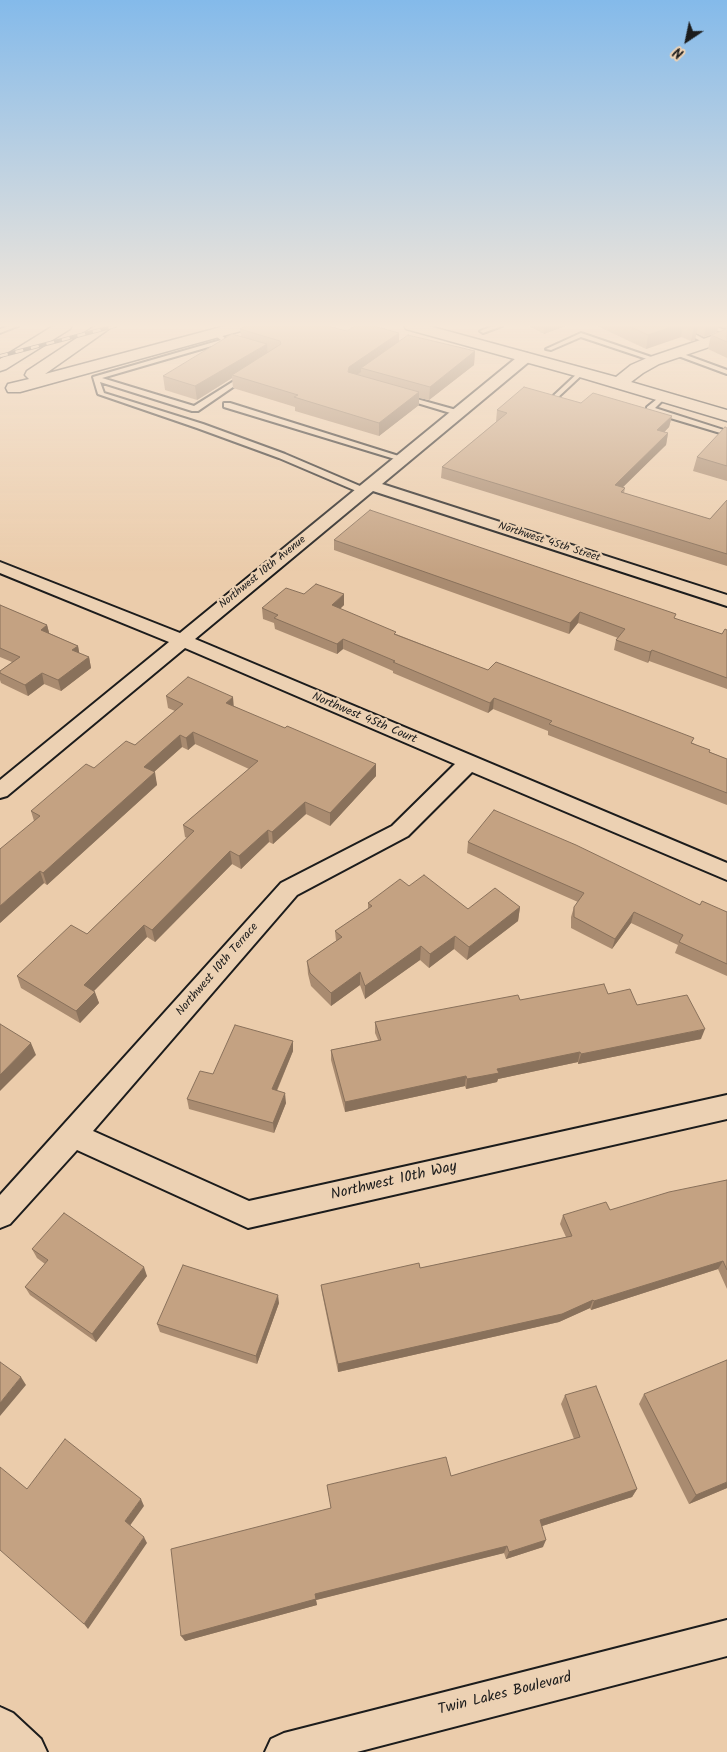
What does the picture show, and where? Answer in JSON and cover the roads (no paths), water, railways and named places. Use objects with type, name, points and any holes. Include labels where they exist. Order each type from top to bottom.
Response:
[{"type":"main road","points":[[701,408],[727,416]]},
{"type":"street","name":"Northwest 10th Avenue","points":[[0,791],[463,408]]},
{"type":"street","name":"Northwest 45th Street","points":[[367,488],[727,601]]},
{"type":"street","name":"Northwest 45th Court","points":[[0,567],[181,640],[727,872]]},
{"type":"street","name":"Northwest 10th Terrace","points":[[0,1215],[73,1136],[289,889],[400,831],[468,763]]},
{"type":"street","name":"Northwest 10th Way","points":[[73,1136],[248,1215],[727,1106]]},
{"type":"street","name":"Twin Lakes Boulevard","points":[[284,1752],[727,1638]]},
{"type":"street","points":[[0,1726],[28,1752]]},
{"type":"lane","points":[[144,408],[200,426],[367,488]]},
{"type":"lane","points":[[236,408],[401,458]]},
{"type":"lane","points":[[438,408],[457,413]]},
{"type":"lane","points":[[651,408],[650,409],[727,432]]}]
